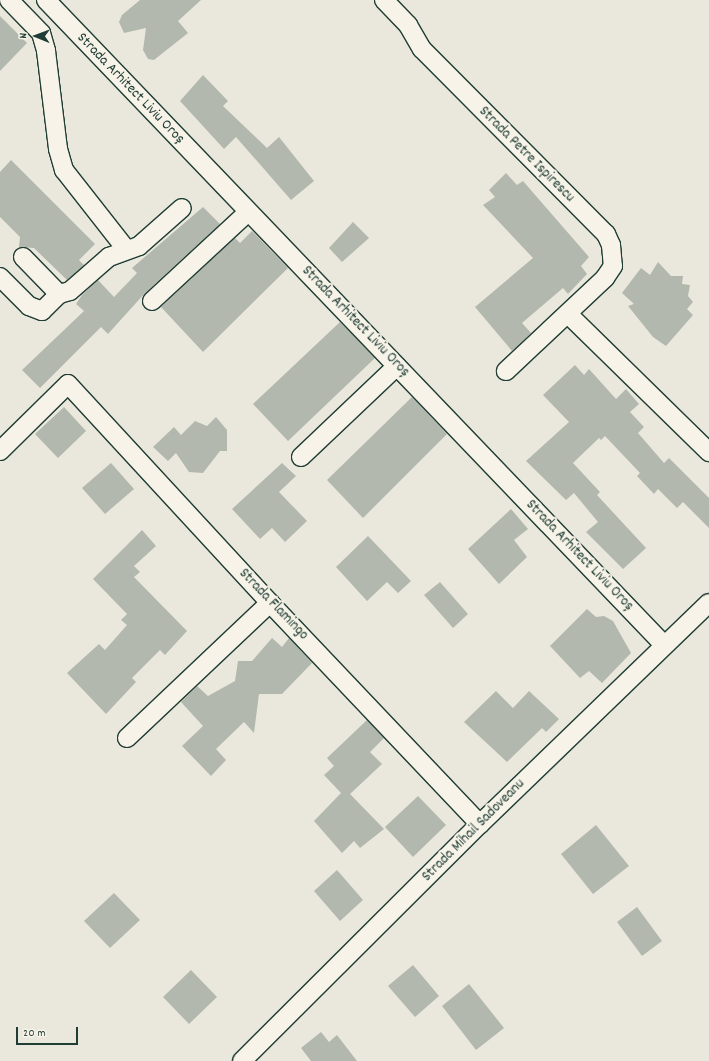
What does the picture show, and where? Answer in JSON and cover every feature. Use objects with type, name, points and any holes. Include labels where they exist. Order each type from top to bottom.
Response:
[{"type":"street","points":[[10,0],[41,33],[46,51],[58,149],[64,170],[126,249]]},
{"type":"street","name":"Strada Arhitect Liviu Oroș","points":[[46,0],[664,645]]},
{"type":"street","name":"Strada Petre Ispirescu","points":[[384,0],[408,25],[422,49],[606,234],[611,245],[612,266],[605,278],[569,315],[506,371]]},
{"type":"street","points":[[0,278],[37,311],[42,311],[59,294],[70,291],[109,257],[126,249],[139,246],[182,208]]},
{"type":"street","points":[[152,301],[248,212]]},
{"type":"street","points":[[23,257],[59,294]]},
{"type":"street","points":[[569,315],[709,452]]},
{"type":"street","points":[[301,457],[397,366]]},
{"type":"street","name":"Strada Flamingo","points":[[0,451],[68,384],[270,603],[372,707],[480,824]]},
{"type":"street","points":[[128,738],[270,603]]},
{"type":"street","name":"Strada Mihail Sadoveanu","points":[[242,1061],[480,824],[709,603]]},
{"type":"building","points":[[140,0],[201,0],[178,21],[188,33],[154,60],[148,59],[143,50],[146,28],[124,33],[119,22],[122,15]]},
{"type":"building","points":[[0,16],[27,43],[0,71]]},
{"type":"building","points":[[203,75],[228,101],[223,106],[267,148],[279,137],[314,181],[291,200],[236,137],[224,149],[180,101]]},
{"type":"building","points":[[11,160],[95,244],[79,260],[84,265],[67,280],[34,248],[19,247],[20,237],[0,217],[0,172]]},
{"type":"building","points":[[506,173],[517,185],[523,181],[589,257],[581,266],[587,274],[568,294],[563,288],[522,323],[531,333],[512,351],[475,307],[533,258],[483,205],[495,197],[489,190]]},
{"type":"building","points":[[203,207],[220,224],[145,293],[108,334],[101,327],[40,388],[22,370],[84,311],[76,304],[82,295],[98,280],[114,297],[137,273],[132,268]]},
{"type":"building","points":[[353,222],[369,238],[342,262],[329,248]]},
{"type":"building","points":[[252,231],[288,268],[203,352],[161,307],[235,238],[240,243]]},
{"type":"building","points":[[658,262],[671,276],[683,276],[682,284],[690,285],[688,296],[693,302],[687,309],[693,315],[666,346],[653,337],[628,306],[634,304],[622,293],[641,268],[650,275]]},
{"type":"building","points":[[340,322],[375,358],[288,441],[253,404]]},
{"type":"building","points":[[575,365],[584,375],[589,369],[616,399],[626,389],[639,404],[630,412],[644,427],[638,433],[664,463],[669,458],[709,498],[709,528],[683,502],[677,508],[658,489],[654,494],[637,476],[640,473],[605,436],[601,440],[599,438],[573,463],[600,492],[597,495],[646,548],[623,569],[586,532],[598,522],[574,493],[566,500],[526,461],[569,422],[543,395]]},
{"type":"building","points":[[412,397],[447,434],[363,518],[327,480]]},
{"type":"building","points":[[64,407],[86,431],[58,458],[35,434]]},
{"type":"building","points":[[216,417],[227,430],[227,451],[220,451],[203,473],[189,472],[176,453],[168,461],[153,447],[174,427],[181,435],[195,421],[207,426]]},
{"type":"building","points":[[111,463],[134,489],[105,514],[82,488]]},
{"type":"building","points":[[282,463],[296,476],[279,492],[307,521],[285,542],[272,528],[260,539],[232,509]]},
{"type":"building","points":[[511,509],[528,529],[514,540],[527,557],[499,584],[468,549]]},
{"type":"building","points":[[142,530],[156,546],[134,566],[140,572],[134,577],[187,631],[165,655],[160,650],[132,678],[136,682],[106,714],[67,673],[99,644],[105,650],[127,625],[121,620],[127,614],[93,579]]},
{"type":"building","points":[[368,536],[411,581],[398,593],[387,582],[367,601],[336,567]]},
{"type":"building","points":[[440,582],[468,614],[453,628],[424,595]]},
{"type":"building","points":[[587,609],[596,617],[604,616],[613,621],[631,653],[602,683],[589,671],[580,678],[550,646]]},
{"type":"building","points":[[272,638],[282,647],[289,638],[312,663],[282,694],[259,694],[254,733],[244,722],[216,749],[226,760],[211,776],[182,746],[203,726],[181,702],[197,686],[208,696],[235,681],[238,661],[252,661]]},
{"type":"building","points":[[496,691],[513,708],[529,691],[559,719],[546,732],[542,728],[507,762],[464,722]]},
{"type":"building","points":[[367,720],[384,738],[370,752],[382,764],[350,794],[384,829],[360,848],[354,841],[342,853],[314,821],[341,793],[324,775],[334,766],[327,758]]},
{"type":"building","points":[[418,796],[446,825],[413,857],[385,827]]},
{"type":"building","points":[[596,825],[629,866],[593,894],[561,854]]},
{"type":"building","points":[[337,870],[363,900],[340,921],[314,891]]},
{"type":"building","points":[[114,893],[140,920],[110,948],[84,921]]},
{"type":"building","points":[[637,907],[662,941],[642,956],[617,922]]},
{"type":"building","points":[[413,965],[439,996],[415,1017],[388,986]]},
{"type":"building","points":[[191,970],[217,997],[189,1024],[163,997]]},
{"type":"building","points":[[469,984],[504,1028],[476,1050],[442,1006]]},
{"type":"building","points":[[321,1032],[329,1042],[337,1035],[357,1061],[311,1061],[301,1048]]}]
